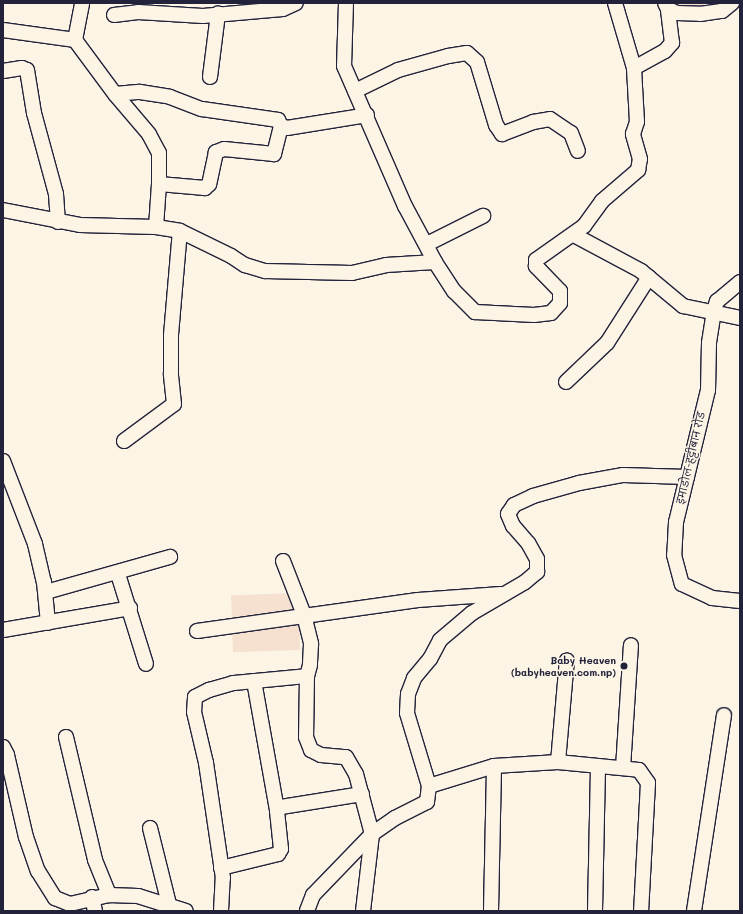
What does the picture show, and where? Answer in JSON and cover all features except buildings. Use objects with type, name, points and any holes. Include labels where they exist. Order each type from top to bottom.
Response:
[{"type":"street","points":[[75,40],[82,3]]},
{"type":"street","points":[[114,15],[138,12],[203,16],[283,9],[296,3]]},
{"type":"street","points":[[346,3],[344,66],[405,206],[427,244],[435,262],[454,291],[475,312],[551,313],[560,303],[560,291],[536,266],[536,260],[574,235],[584,226],[602,201],[638,170],[640,160],[633,134],[637,122],[634,68],[615,3]]},
{"type":"street","points":[[667,6],[677,13],[700,14],[722,11],[732,3]]},
{"type":"street","points":[[634,68],[665,51],[672,43],[667,6]]},
{"type":"street","points":[[210,77],[218,14]]},
{"type":"street","points":[[3,30],[75,40],[115,94],[149,134],[159,153],[159,184],[156,227]]},
{"type":"street","points":[[355,91],[398,70],[448,56],[467,53],[477,62],[496,125],[502,134],[533,122],[550,119],[572,133],[578,151]]},
{"type":"street","points":[[3,71],[22,68],[28,70],[34,113],[56,194],[58,222]]},
{"type":"street","points":[[115,94],[140,92],[170,97],[202,109],[278,120],[281,126],[274,154],[224,149],[216,152],[209,184],[205,188],[159,184]]},
{"type":"street","points":[[281,126],[297,127],[366,114]]},
{"type":"street","points":[[3,210],[58,222],[80,225],[156,227],[180,231],[245,265],[264,271],[352,273],[386,265],[435,262]]},
{"type":"street","points":[[427,244],[484,216]]},
{"type":"street","points":[[124,442],[174,404],[171,373],[171,335],[180,231]]},
{"type":"street","points":[[574,235],[649,277],[683,306],[714,311],[740,318]]},
{"type":"street","points":[[566,382],[607,343],[649,277]]},
{"type":"street","name":"इमाडोल-हट्टीबान रोड","points":[[740,282],[717,301],[714,311],[709,343],[708,390],[676,522],[674,555],[677,573],[682,584],[712,598],[740,601]]},
{"type":"street","points":[[3,461],[35,544],[46,592],[48,623]]},
{"type":"street","points":[[307,911],[313,895],[372,834],[394,818],[427,802],[429,786],[407,713],[408,694],[414,678],[430,659],[440,640],[472,613],[505,594],[537,572],[537,559],[528,543],[513,526],[508,514],[514,505],[533,496],[579,483],[623,475],[687,477]]},
{"type":"street","points":[[46,592],[118,574],[170,557]]},
{"type":"street","points":[[283,561],[304,615],[311,644],[310,665],[307,676],[306,737],[311,750],[321,755],[346,757],[356,774],[372,834],[363,911]]},
{"type":"street","points":[[118,574],[130,608],[146,664]]},
{"type":"street","points":[[197,631],[418,600],[505,594]]},
{"type":"street","points":[[3,630],[130,608]]},
{"type":"street","points":[[623,768],[631,644]]},
{"type":"street","points":[[558,762],[567,660]]},
{"type":"street","points":[[221,911],[221,868],[206,762],[194,712],[195,697],[227,685],[307,676]]},
{"type":"street","points":[[221,868],[278,854],[281,849],[277,810],[254,681]]},
{"type":"street","points":[[694,911],[724,714]]},
{"type":"street","points":[[66,737],[95,860],[109,895]]},
{"type":"street","points":[[3,746],[8,755],[26,838],[47,889],[55,898],[70,904],[92,897],[109,895],[138,896],[170,908],[186,911]]},
{"type":"street","points":[[429,786],[494,766],[558,762],[639,770],[648,782],[641,911]]},
{"type":"street","points":[[491,911],[494,766]]},
{"type":"street","points":[[595,911],[598,766]]},
{"type":"street","points":[[277,810],[281,807],[362,794]]},
{"type":"street","points":[[150,828],[170,908]]},
{"type":"street","points":[[92,897],[95,911]]},
{"type":"shaded area","points":[[654,3],[707,3],[689,18]]},
{"type":"shaded area","points":[[298,593],[300,650],[233,652],[231,595]]},
{"type":"place","name":"Baby Heaven (babyheaven.com.np)","points":[[624,666]]}]
